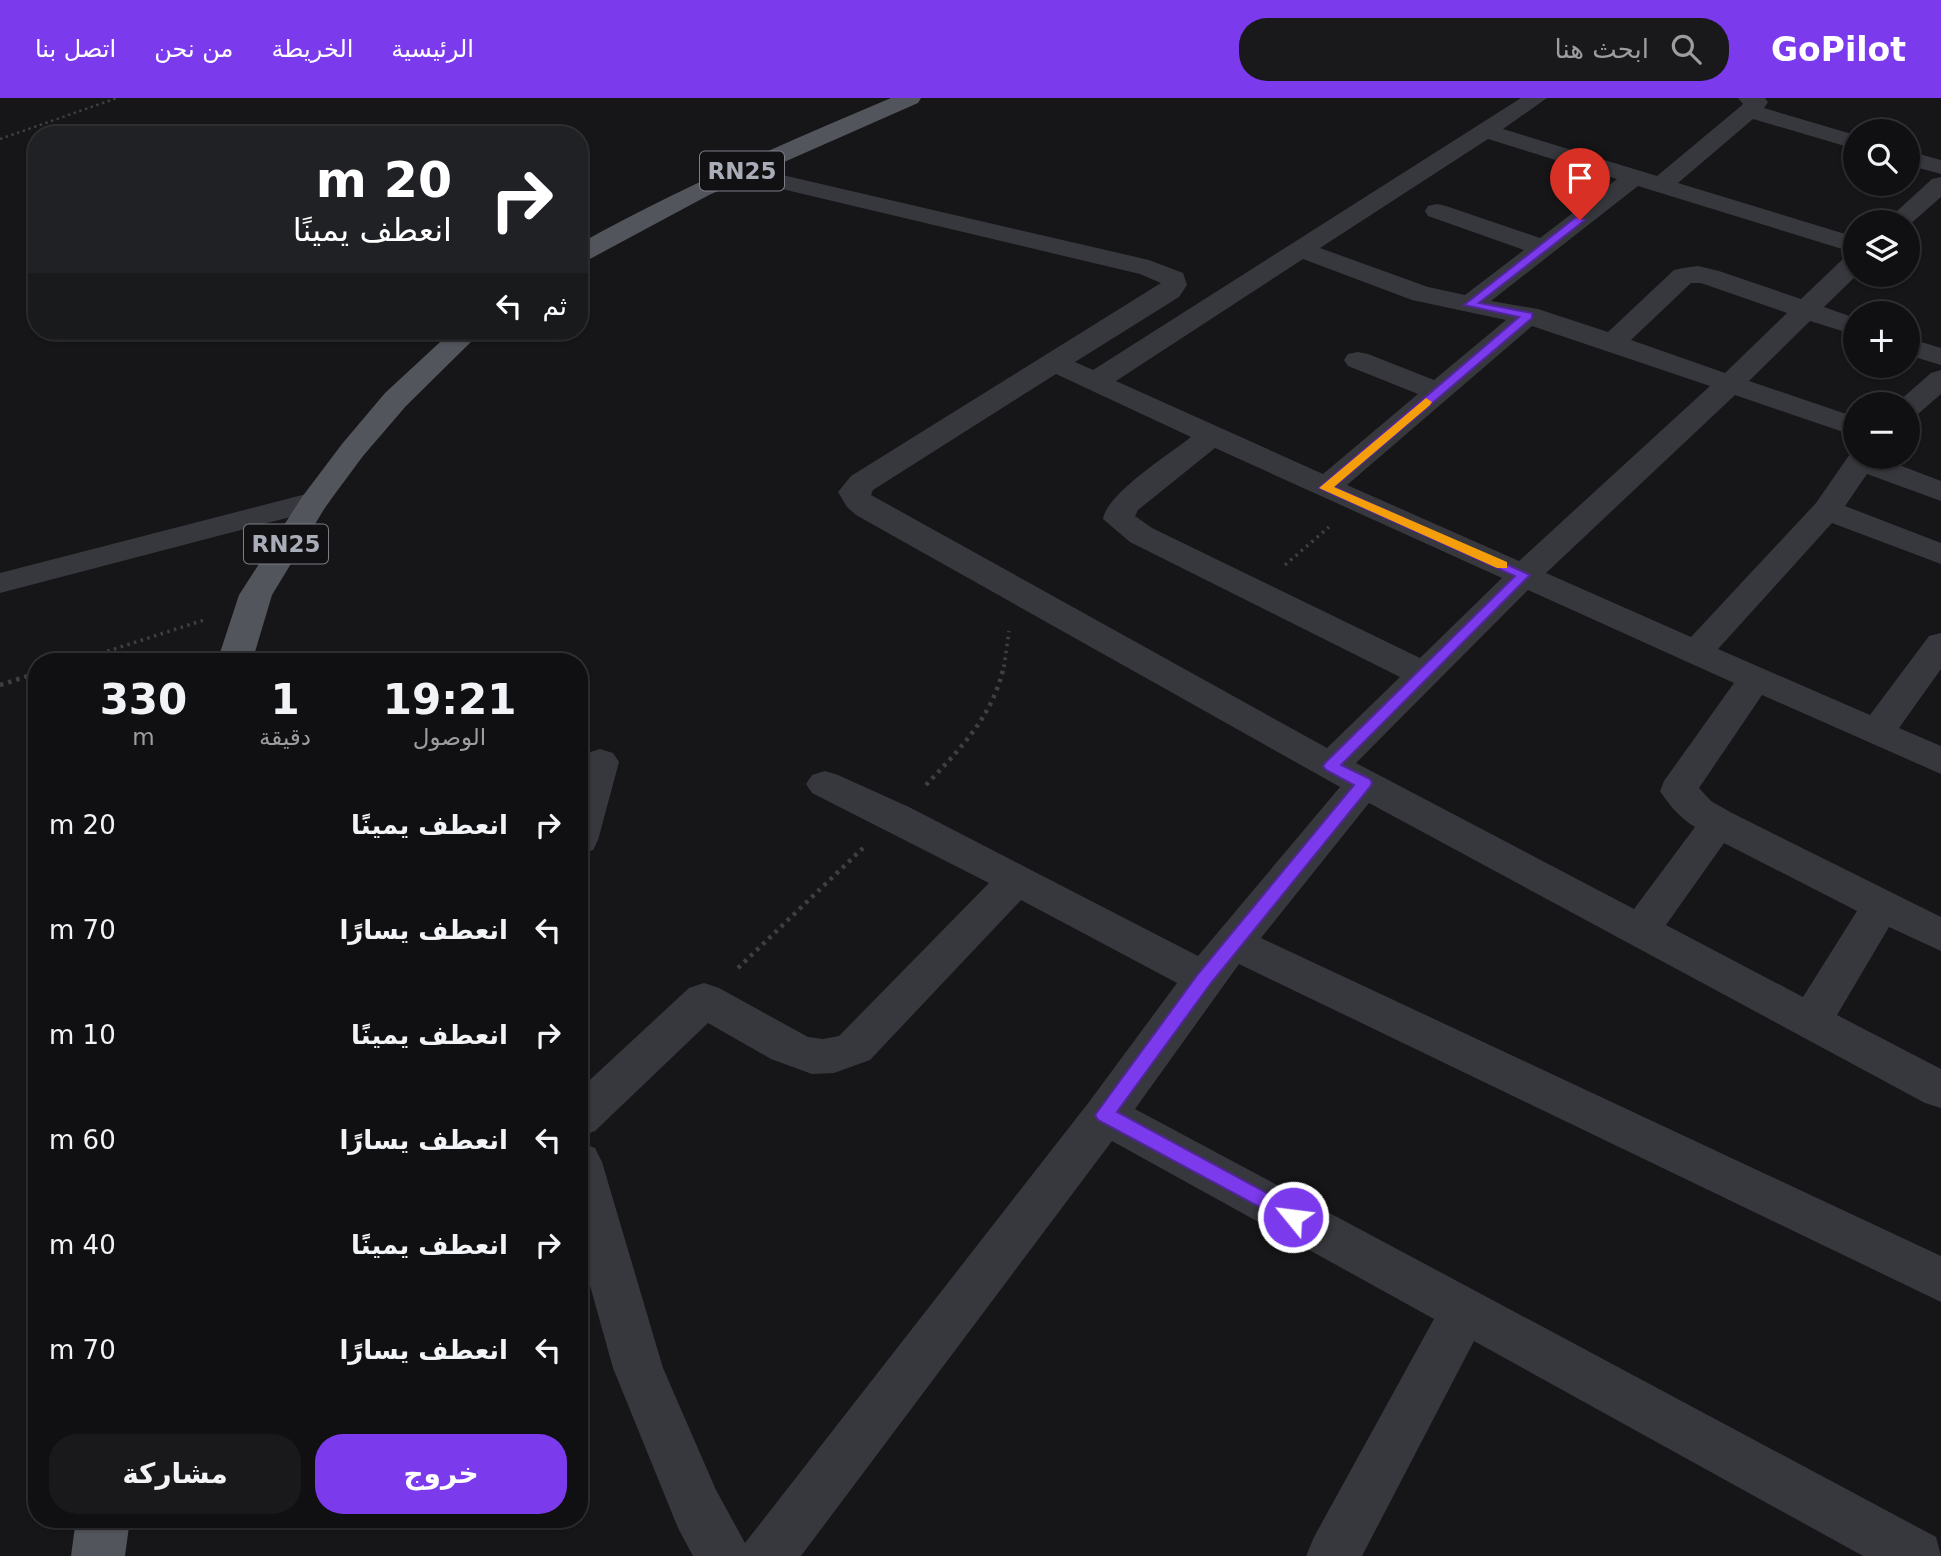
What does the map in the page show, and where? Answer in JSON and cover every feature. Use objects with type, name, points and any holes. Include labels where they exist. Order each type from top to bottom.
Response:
[{"type":"main road","name":"RN25","points":[[588,250],[640,220],[739,172],[911,98]]},
{"type":"main road","name":"RN25","points":[[237,653],[251,605],[314,501],[387,407],[416,376],[458,340]]},
{"type":"main road","points":[[98,1556],[102,1528]]},
{"type":"street","points":[[1094,382],[1536,98]]},
{"type":"street","points":[[1662,184],[1749,104],[1843,138]]},
{"type":"street","points":[[1485,131],[1843,241]]},
{"type":"street","points":[[1920,161],[1941,167]]},
{"type":"street","points":[[739,172],[1149,268],[1174,279],[1170,291],[862,483],[854,492],[858,500],[1348,774],[1941,1090]]},
{"type":"street","points":[[1469,305],[1635,177]]},
{"type":"street","points":[[1911,210],[1941,184]]},
{"type":"street","points":[[1437,211],[1543,248]]},
{"type":"street","points":[[1300,249],[1421,294],[1528,315],[1613,342],[1843,423]]},
{"type":"street","points":[[1613,342],[1676,282],[1690,274],[1710,277],[1843,323]]},
{"type":"street","points":[[767,1556],[1234,943],[1348,774],[1424,674],[1524,575],[1732,382],[1843,274]]},
{"type":"street","points":[[1325,488],[1528,315]]},
{"type":"street","points":[[1920,350],[1941,357]]},
{"type":"street","points":[[1358,360],[1438,392]]},
{"type":"street","points":[[1054,363],[1325,488],[1941,761]]},
{"type":"street","points":[[1920,397],[1941,379]]},
{"type":"street","points":[[1211,436],[1127,503],[1120,511],[1119,519],[1141,535],[1424,674]]},
{"type":"street","points":[[1696,652],[1827,510],[1855,469]]},
{"type":"street","points":[[1886,469],[1941,492]]},
{"type":"street","points":[[0,583],[314,501]]},
{"type":"street","points":[[1827,510],[1941,554]]},
{"type":"street","points":[[1877,733],[1941,644]]},
{"type":"street","points":[[1756,678],[1683,781],[1679,791],[1698,811],[1718,823],[1941,934]]},
{"type":"street","points":[[588,807],[600,762]]},
{"type":"street","points":[[825,784],[1205,978]]},
{"type":"street","points":[[1641,930],[1718,823]]},
{"type":"street","points":[[588,1110],[704,1000],[786,1045],[812,1056],[834,1055],[855,1048],[1016,880]]},
{"type":"street","points":[[1811,1021],[1882,905]]},
{"type":"street","points":[[1234,943],[1941,1280]]},
{"type":"street","points":[[1105,1115],[1917,1556]]},
{"type":"street","points":[[588,1193],[638,1368],[697,1509],[723,1556]]},
{"type":"street","points":[[1333,1556],[1465,1311]]},
{"type":"path","points":[[37,126],[117,98]]},
{"type":"path","points":[[0,139],[28,129]]},
{"type":"path","points":[[1256,591],[1357,502]]},
{"type":"path","points":[[102,653],[251,605]]},
{"type":"path","points":[[0,685],[28,676]]},
{"type":"slow traffic","points":[[1426,402],[1325,488],[1502,565]]},
{"type":"route","points":[[1293,1217],[1105,1115],[1205,978],[1364,783],[1331,766],[1524,575],[1325,488],[1528,315],[1469,305],[1580,220]]}]
